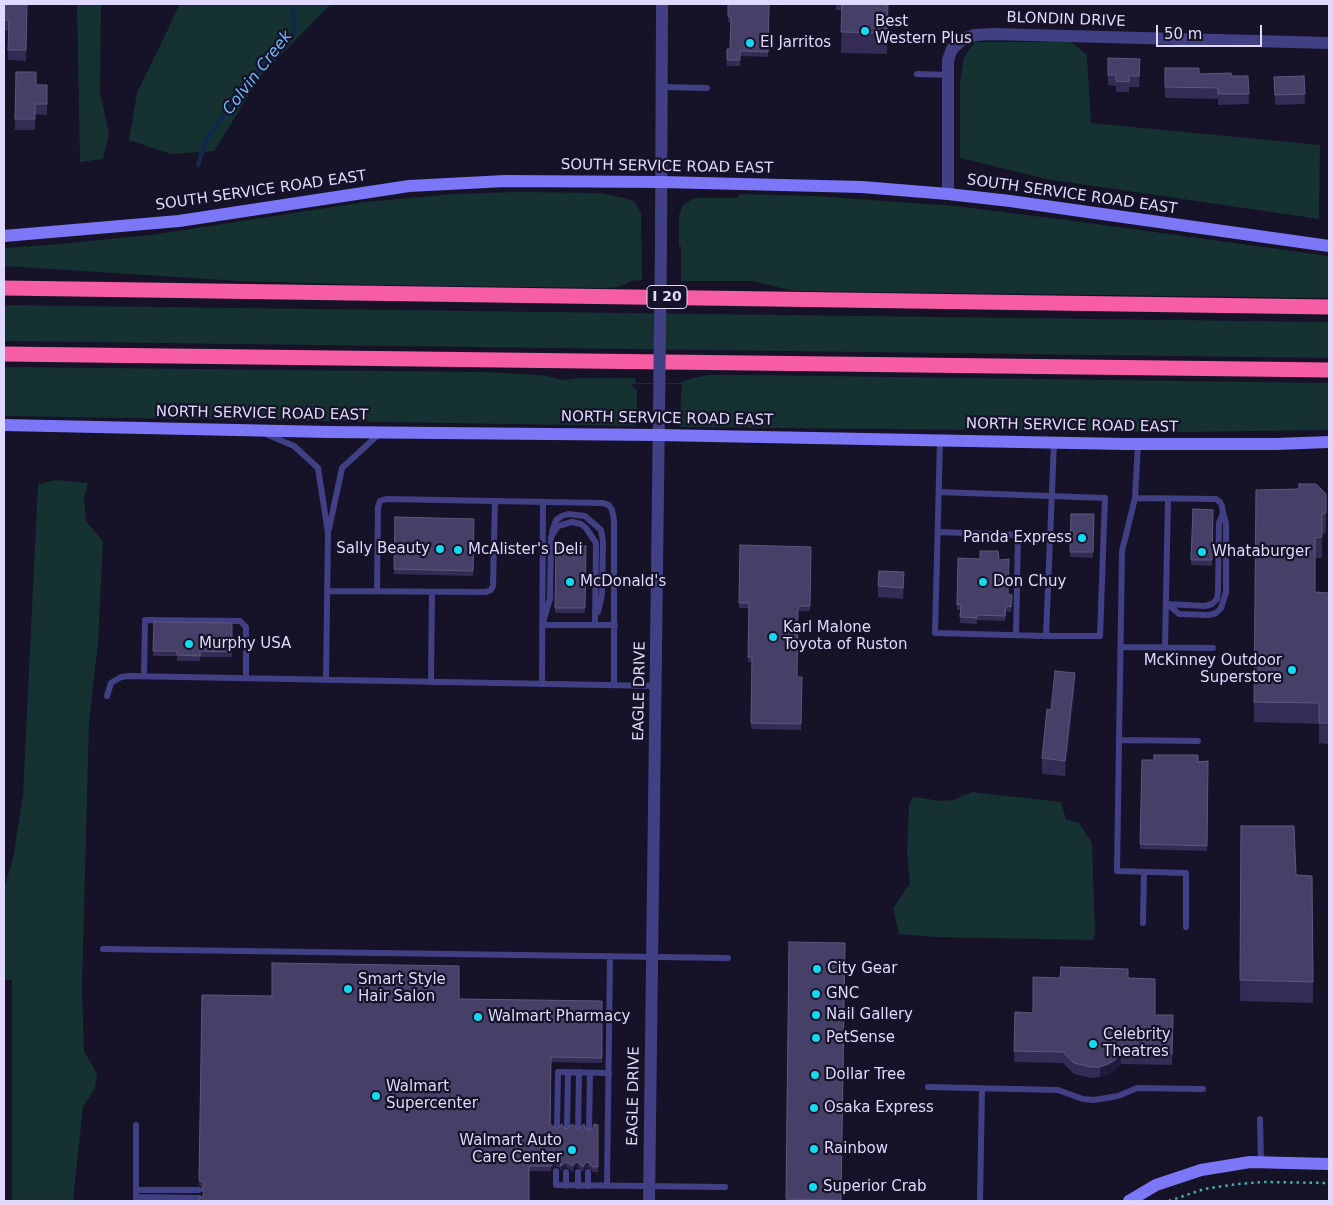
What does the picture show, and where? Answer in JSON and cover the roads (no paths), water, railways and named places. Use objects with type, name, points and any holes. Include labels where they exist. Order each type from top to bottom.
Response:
[{"type":"highway","name":"I 20","points":[[4,287],[30,289],[1329,307]]},
{"type":"highway","points":[[4,354],[1329,370]]},
{"type":"main road","name":"SOUTH SERVICE ROAD EAST","points":[[4,236],[178,221],[409,186],[504,181],[661,182],[862,187],[948,194],[1329,246]]},
{"type":"main road","name":"NORTH SERVICE ROAD EAST","points":[[4,425],[258,431],[659,435],[1138,444],[1329,442]]},
{"type":"main road","points":[[1129,1201],[1156,1185],[1201,1170],[1250,1162],[1329,1164]]},
{"type":"street","name":"EAGLE DRIVE","points":[[649,1201],[660,412],[662,4]]},
{"type":"street","name":"BLONDIN DRIVE","points":[[948,194],[948,60],[952,49],[963,39],[975,35],[993,34],[1329,44]]},
{"type":"lane","points":[[917,74],[948,75]]},
{"type":"lane","points":[[661,87],[707,88]]},
{"type":"lane","points":[[258,431],[294,446],[318,468],[328,533],[326,680]]},
{"type":"lane","points":[[328,533],[342,468],[380,433]]},
{"type":"lane","points":[[939,492],[1105,498],[1100,636],[935,633],[940,440]]},
{"type":"lane","points":[[1046,636],[1054,442]]},
{"type":"lane","points":[[1138,444],[1135,498],[1123,546],[1117,871],[1186,873],[1186,926]]},
{"type":"lane","points":[[1135,498],[1211,499],[1220,502],[1223,513],[1219,523],[1218,591],[1216,599],[1212,604],[1206,606],[1166,604]]},
{"type":"lane","points":[[377,591],[378,507],[380,501],[386,499],[602,503],[609,505],[614,520],[614,685]]},
{"type":"lane","points":[[1165,647],[1168,499]]},
{"type":"lane","points":[[327,591],[486,592],[492,590],[495,502]]},
{"type":"lane","points":[[542,684],[543,502]]},
{"type":"lane","points":[[542,624],[550,599],[552,537],[558,526],[572,522],[581,524],[586,528],[593,535],[596,542],[596,625]]},
{"type":"lane","points":[[939,532],[1050,536]]},
{"type":"lane","points":[[1016,635],[1018,535]]},
{"type":"lane","points":[[431,682],[432,592]]},
{"type":"lane","points":[[144,676],[145,620],[240,621],[246,627],[246,678]]},
{"type":"lane","points":[[542,624],[615,625]]},
{"type":"lane","points":[[1121,647],[1213,648]]},
{"type":"lane","points":[[107,696],[108,688],[116,679],[129,676],[656,686]]},
{"type":"lane","points":[[1119,740],[1198,741]]},
{"type":"lane","points":[[1143,923],[1144,872]]},
{"type":"lane","points":[[103,949],[728,958]]},
{"type":"lane","points":[[607,1186],[610,956]]},
{"type":"lane","points":[[557,1129],[558,1072],[609,1073]]},
{"type":"lane","points":[[567,1129],[568,1072]]},
{"type":"lane","points":[[578,1130],[579,1072]]},
{"type":"lane","points":[[589,1130],[590,1073]]},
{"type":"lane","points":[[928,1087],[1058,1090],[1083,1099],[1094,1100],[1112,1097],[1137,1088],[1203,1089]]},
{"type":"lane","points":[[980,1201],[982,1088]]},
{"type":"lane","points":[[1260,1119],[1261,1162]]},
{"type":"lane","points":[[136,1125],[136,1199],[199,1198]]},
{"type":"lane","points":[[556,1171],[556,1186],[725,1187]]},
{"type":"lane","points":[[566,1172],[566,1186]]},
{"type":"lane","points":[[578,1172],[578,1186]]},
{"type":"lane","points":[[588,1172],[588,1186]]},
{"type":"lane","points":[[136,1190],[199,1190]]},
{"type":"waterway","name":"Colvin Creek","points":[[198,165],[205,142],[248,81],[294,31],[292,4]]},
{"type":"place","name":"Best Western Plus","points":[[865,31]]},
{"type":"place","name":"El Jarritos","points":[[750,43]]},
{"type":"place","name":"Panda Express","points":[[1082,538]]},
{"type":"place","name":"Sally Beauty","points":[[440,549]]},
{"type":"place","name":"McAlister's Deli","points":[[458,550]]},
{"type":"place","name":"Whataburger","points":[[1202,552]]},
{"type":"place","name":"McDonald's","points":[[570,582]]},
{"type":"place","name":"Don Chuy","points":[[983,582]]},
{"type":"place","name":"Karl Malone Toyota of Ruston","points":[[773,637]]},
{"type":"place","name":"Murphy USA","points":[[189,644]]},
{"type":"place","name":"McKinney Outdoor Superstore","points":[[1292,670]]},
{"type":"place","name":"City Gear","points":[[817,969]]},
{"type":"place","name":"Smart Style Hair Salon","points":[[348,989]]},
{"type":"place","name":"GNC","points":[[816,994]]},
{"type":"place","name":"Nail Gallery","points":[[816,1015]]},
{"type":"place","name":"Walmart Pharmacy","points":[[478,1017]]},
{"type":"place","name":"PetSense","points":[[816,1038]]},
{"type":"place","name":"Celebrity Theatres","points":[[1093,1044]]},
{"type":"place","name":"Dollar Tree","points":[[815,1075]]},
{"type":"place","name":"Walmart Supercenter","points":[[376,1096]]},
{"type":"place","name":"Osaka Express","points":[[814,1108]]},
{"type":"place","name":"Rainbow","points":[[814,1149]]},
{"type":"place","name":"Walmart Auto Care Center","points":[[572,1150]]},
{"type":"place","name":"Superior Crab","points":[[813,1187]]}]
